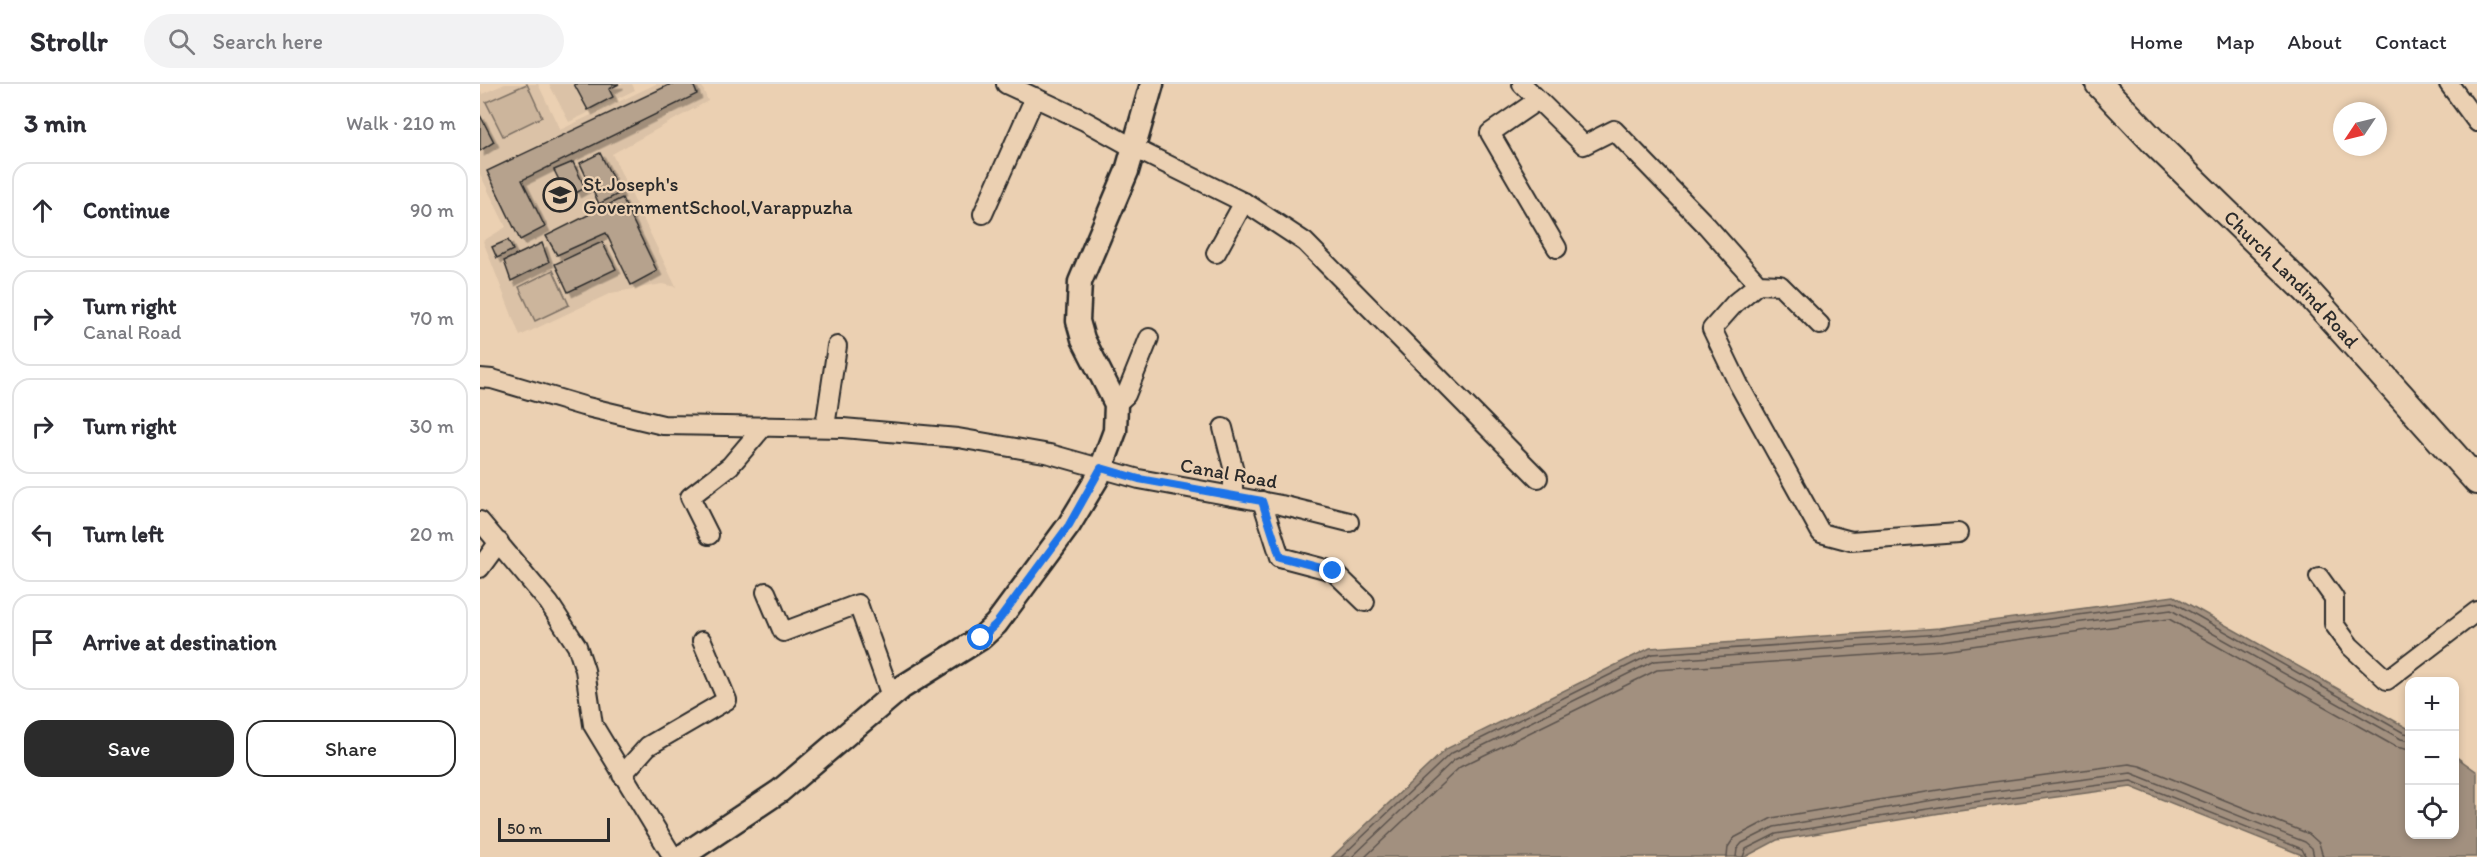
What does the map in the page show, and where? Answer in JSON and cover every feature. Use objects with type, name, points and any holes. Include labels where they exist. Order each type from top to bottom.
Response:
[{"type":"main road","name":"Church Landind Road","points":[[2099,84],[2155,143],[2307,291],[2477,481]]},
{"type":"street","points":[[1006,84],[1244,202],[1305,242],[1538,478]]},
{"type":"street","points":[[681,857],[780,791],[891,696],[981,638],[996,624],[1069,525],[1101,468],[1115,431],[1116,404],[1083,339],[1078,321],[1080,282],[1127,171],[1152,84]]},
{"type":"street","points":[[1522,84],[1584,145],[1614,130],[1707,226],[1758,284]]},
{"type":"street","points":[[2449,84],[2477,122]]},
{"type":"street","points":[[983,214],[1035,97]]},
{"type":"street","points":[[1538,100],[1490,133],[1557,248]]},
{"type":"street","points":[[1216,253],[1244,202]]},
{"type":"street","points":[[1820,325],[1780,285],[1758,284],[1735,303],[1712,329],[1739,386],[1821,533],[1851,541],[1958,533]]},
{"type":"street","points":[[1116,404],[1126,395],[1149,338]]},
{"type":"street","points":[[825,427],[837,346]]},
{"type":"street","name":"Canal Road","points":[[480,378],[492,379],[583,406],[663,425],[825,427],[958,438],[1050,454],[1139,479],[1262,501],[1348,522]]},
{"type":"street","points":[[709,536],[690,497],[730,466],[764,426]]},
{"type":"street","points":[[1223,428],[1233,466],[1233,496]]},
{"type":"street","points":[[1262,501],[1280,557],[1333,571],[1365,602]]},
{"type":"street","points":[[480,521],[549,603],[577,646],[585,670],[593,725],[673,857]]},
{"type":"street","points":[[480,568],[499,543]]},
{"type":"street","points":[[2319,577],[2334,598],[2334,624],[2350,646],[2387,680],[2477,611]]},
{"type":"street","points":[[766,592],[783,632],[858,604],[891,696]]},
{"type":"street","points":[[622,776],[648,746],[727,700],[702,641]]},
{"type":"shaded area","name":"St.Joseph's GovernmentSchool,Varappuzha","points":[[505,84],[538,84],[560,130],[656,84],[701,84],[708,101],[612,154],[676,287],[662,284],[611,293],[520,336],[483,241],[506,227],[480,174],[480,91],[482,94]]},
{"type":"shaded area","points":[[527,84],[542,117],[503,136],[486,102]]},
{"type":"shaded area","points":[[549,84],[632,84],[635,90],[569,122]]},
{"type":"shaded area","points":[[553,270],[569,305],[535,321],[519,287]]},
{"type":"water","points":[[2174,596],[2405,727],[2405,839],[2459,839],[2459,759],[2477,772],[2477,857],[2307,857],[2131,787],[1959,810],[1777,840],[1745,857],[1332,857],[1446,749],[1650,648],[1940,628]]},
{"type":"building","points":[[574,84],[619,84],[609,89],[613,97],[588,110]]},
{"type":"building","points":[[671,84],[693,84],[697,94],[522,180],[545,227],[520,240],[487,171]]},
{"type":"building","points":[[480,115],[494,142],[480,151]]},
{"type":"building","points":[[600,153],[620,193],[599,204],[580,163]]},
{"type":"building","points":[[573,162],[585,188],[576,193],[572,184],[562,186],[554,170]]},
{"type":"building","points":[[622,198],[657,271],[631,285],[606,233],[557,255],[546,236]]},
{"type":"building","points":[[508,240],[513,250],[497,258],[492,247]]},
{"type":"building","points":[[602,242],[616,269],[568,292],[555,264]]},
{"type":"building","points":[[542,243],[549,262],[511,281],[504,261]]},
{"type":"place","name":"St.Joseph's GovernmentSchool,Varappuzha","points":[[560,195]]},
{"type":"route","points":[[981,638],[996,624],[1069,525],[1101,468],[1139,479],[1262,501],[1280,557],[1333,571]]}]
